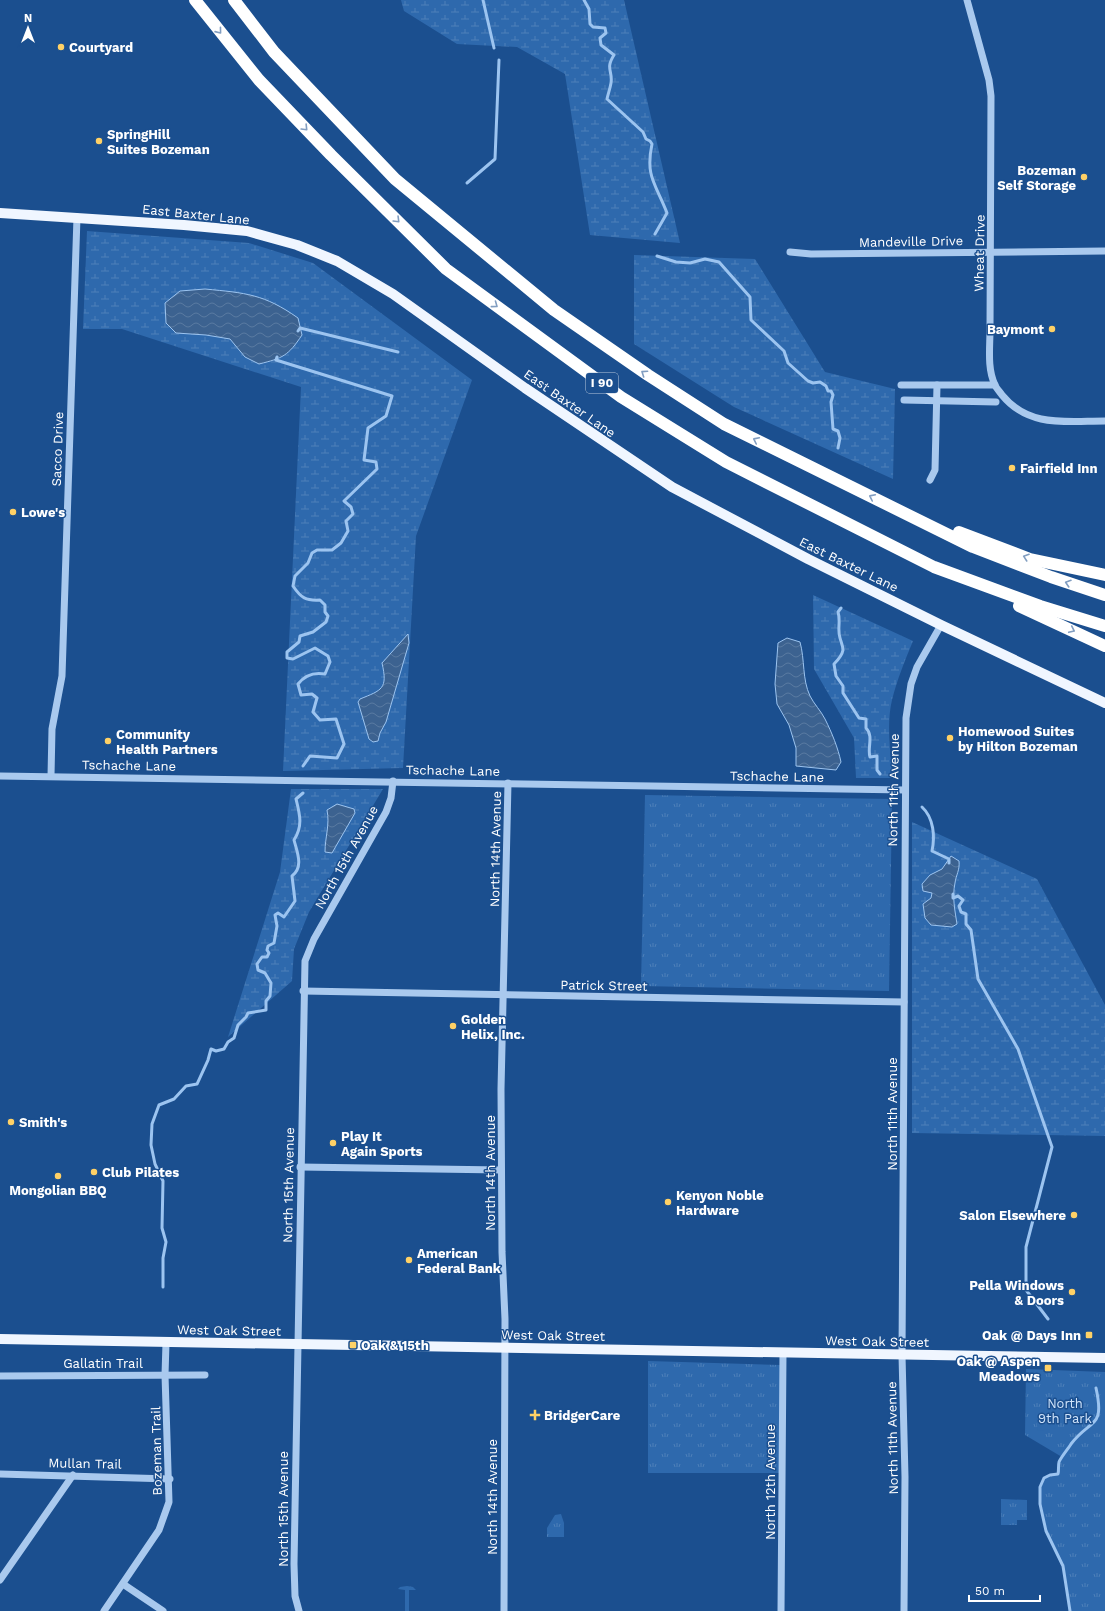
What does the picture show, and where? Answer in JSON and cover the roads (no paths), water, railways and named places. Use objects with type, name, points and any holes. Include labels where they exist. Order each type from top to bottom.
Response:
[{"type":"highway","name":"I 90","points":[[195,0],[259,80],[331,155],[446,269],[620,397],[726,462],[934,567],[1040,606],[1105,626]]},
{"type":"highway","name":"I 90","points":[[234,0],[274,52],[395,180],[554,310],[724,424],[973,547],[1051,577],[1105,595]]},
{"type":"highway","points":[[895,508],[1030,559],[1105,575]]},
{"type":"highway","points":[[934,567],[1105,646]]},
{"type":"main road","name":"East Baxter Lane","points":[[0,213],[77,217],[247,231],[297,245],[337,261],[392,294],[525,388],[672,487],[808,559],[941,625],[1105,703]]},
{"type":"main road","name":"West Oak Street","points":[[0,1340],[1105,1358]]},
{"type":"street","name":"Wheat Drive","points":[[967,0],[989,80],[991,96],[992,252],[990,367],[995,385],[1012,406],[1028,416],[1042,420],[1105,421]]},
{"type":"street","name":"Sacco Drive","points":[[50,776],[52,729],[62,676],[77,217]]},
{"type":"street","name":"Mandeville Drive","points":[[790,252],[811,254],[1105,250]]},
{"type":"street","points":[[901,385],[995,385]]},
{"type":"street","points":[[930,480],[935,470],[937,385]]},
{"type":"street","points":[[904,400],[996,402]]},
{"type":"street","name":"North 11th Avenue","points":[[904,1611],[905,1476],[902,1355],[906,718],[911,684],[918,667],[941,625]]},
{"type":"street","name":"Tschache Lane","points":[[0,776],[905,790]]},
{"type":"street","name":"North 15th Avenue","points":[[299,1611],[295,1596],[294,1564],[303,991],[305,961],[314,939],[386,812],[391,798],[393,781]]},
{"type":"street","name":"North 14th Avenue","points":[[504,1611],[504,1348],[501,1170],[508,783]]},
{"type":"street","name":"Patrick Street","points":[[303,991],[904,1002]]},
{"type":"street","points":[[300,1167],[501,1170]]},
{"type":"street","name":"Bozeman Trail","points":[[104,1611],[159,1530],[169,1502],[170,1479],[166,1343]]},
{"type":"street","name":"North 12th Avenue","points":[[781,1611],[783,1353]]},
{"type":"street","name":"Gallatin Trail","points":[[0,1376],[205,1375]]},
{"type":"street","name":"Mullan Trail","points":[[0,1474],[170,1479]]},
{"type":"street","points":[[0,1580],[73,1475]]},
{"type":"street","points":[[123,1584],[163,1611]]},
{"type":"water","points":[[205,289],[254,296],[275,304],[298,318],[302,335],[289,352],[274,360],[259,364],[245,357],[230,339],[206,335],[176,333],[166,323],[165,303],[180,291]]},
{"type":"water","points":[[408,634],[409,643],[386,722],[380,733],[378,741],[373,742],[369,739],[358,702],[360,699],[378,691],[382,687],[384,672],[382,663]]},
{"type":"water","points":[[787,638],[800,642],[807,690],[828,724],[840,757],[841,762],[836,770],[796,766],[796,748],[789,725],[777,704],[775,684],[778,643]]},
{"type":"water","points":[[337,804],[354,809],[355,813],[332,853],[325,852],[328,821],[327,810]]},
{"type":"water","points":[[951,856],[959,861],[954,888],[954,904],[957,924],[952,927],[931,925],[925,918],[923,904],[931,898],[932,893],[923,891],[922,884],[930,875],[942,869]]},
{"type":"waterway","points":[[483,0],[494,48]]},
{"type":"waterway","points":[[584,0],[589,9],[590,24],[593,27],[605,28],[606,33],[600,38],[601,45],[614,55],[610,64],[611,83],[607,99],[643,132],[646,139],[652,144],[650,155],[651,173],[667,213],[655,234]]},
{"type":"waterway","points":[[467,183],[495,159],[499,60]]},
{"type":"waterway","points":[[657,256],[676,262],[690,263],[705,259],[719,262],[750,297],[751,320],[784,351],[788,363],[808,381],[813,383],[820,382],[826,386],[828,391],[831,391],[833,395],[831,402],[833,429],[838,431],[840,438],[838,448]]},
{"type":"waterway","points":[[298,331],[300,328],[398,352]]},
{"type":"waterway","points":[[277,357],[276,360],[392,396],[386,416],[368,428],[364,460],[376,462],[377,469],[344,501],[351,507],[353,514],[346,521],[348,531],[341,543],[332,550],[317,550],[312,553],[308,563],[295,576],[293,586],[296,590],[304,598],[320,600],[325,605],[325,612],[328,616],[326,622],[313,632],[300,636],[299,642],[287,652],[287,658],[293,659],[315,648],[328,656],[330,662],[325,674],[317,673],[310,675],[298,684],[301,695],[312,694],[317,698],[313,712],[320,720],[336,719],[344,744],[337,758],[310,756],[303,766]]},
{"type":"waterway","points":[[841,608],[838,612],[839,635],[843,650],[841,656],[834,664],[836,676],[843,686],[843,693],[859,718],[866,719],[866,728],[870,735],[870,757],[877,756],[877,770],[880,774]]},
{"type":"waterway","points":[[163,1287],[163,1258],[166,1242],[162,1228],[163,1181],[155,1164],[151,1145],[152,1124],[159,1105],[174,1099],[186,1086],[197,1084],[208,1060],[211,1049],[216,1051],[224,1049],[228,1042],[234,1038],[238,1025],[248,1013],[266,1010],[266,1001],[270,996],[271,983],[265,973],[258,970],[257,964],[262,957],[267,957],[269,953],[267,950],[268,946],[274,943],[277,926],[275,915],[278,913],[284,917],[295,901],[292,876],[298,868],[299,859],[294,840],[300,825],[299,810],[296,799],[303,793]]},
{"type":"waterway","points":[[922,807],[926,811],[933,828],[932,851],[949,859],[949,863]]},
{"type":"waterway","points":[[953,894],[953,898],[958,896],[963,900],[959,906],[961,912],[966,914],[966,924],[971,930],[978,979],[1018,1049],[1052,1147],[1026,1247],[1026,1290],[1048,1319]]},
{"type":"waterway","points":[[1070,1611],[1063,1566],[1046,1531],[1040,1504],[1040,1487],[1044,1478],[1050,1475],[1058,1474],[1059,1462],[1063,1455],[1078,1436],[1094,1422],[1097,1417],[1099,1410],[1096,1388]]},
{"type":"place","name":"Courtyard","points":[[61,47]]},
{"type":"place","name":"SpringHill Suites Bozeman","points":[[99,141]]},
{"type":"place","name":"Bozeman Self Storage","points":[[1084,177]]},
{"type":"place","name":"Baymont","points":[[1052,329]]},
{"type":"place","name":"Fairfield Inn","points":[[1012,468]]},
{"type":"place","name":"Lowe's","points":[[13,512]]},
{"type":"place","name":"Homewood Suites by Hilton Bozeman","points":[[950,738]]},
{"type":"place","name":"Community Health Partners","points":[[108,741]]},
{"type":"place","name":"Golden Helix, Inc.","points":[[453,1026]]},
{"type":"place","name":"Smith's","points":[[11,1122]]},
{"type":"place","name":"Play It Again Sports","points":[[333,1143]]},
{"type":"place","name":"Club Pilates","points":[[94,1172]]},
{"type":"place","name":"Mongolian BBQ","points":[[58,1176]]},
{"type":"place","name":"Kenyon Noble Hardware","points":[[668,1202]]},
{"type":"place","name":"Salon Elsewhere","points":[[1074,1215]]},
{"type":"place","name":"American Federal Bank","points":[[409,1260]]},
{"type":"place","name":"Pella Windows & Doors","points":[[1072,1292]]},
{"type":"place","name":"Oak @ Days Inn","points":[[1089,1335]]},
{"type":"place","name":"Oak & 15th","points":[[353,1345]]},
{"type":"place","name":"Oak @ Aspen Meadows","points":[[1048,1368]]},
{"type":"place","name":"BridgerCare","points":[[535,1415]]},
{"type":"park label","name":"North 9th Park","points":[[1065,1410]]}]
